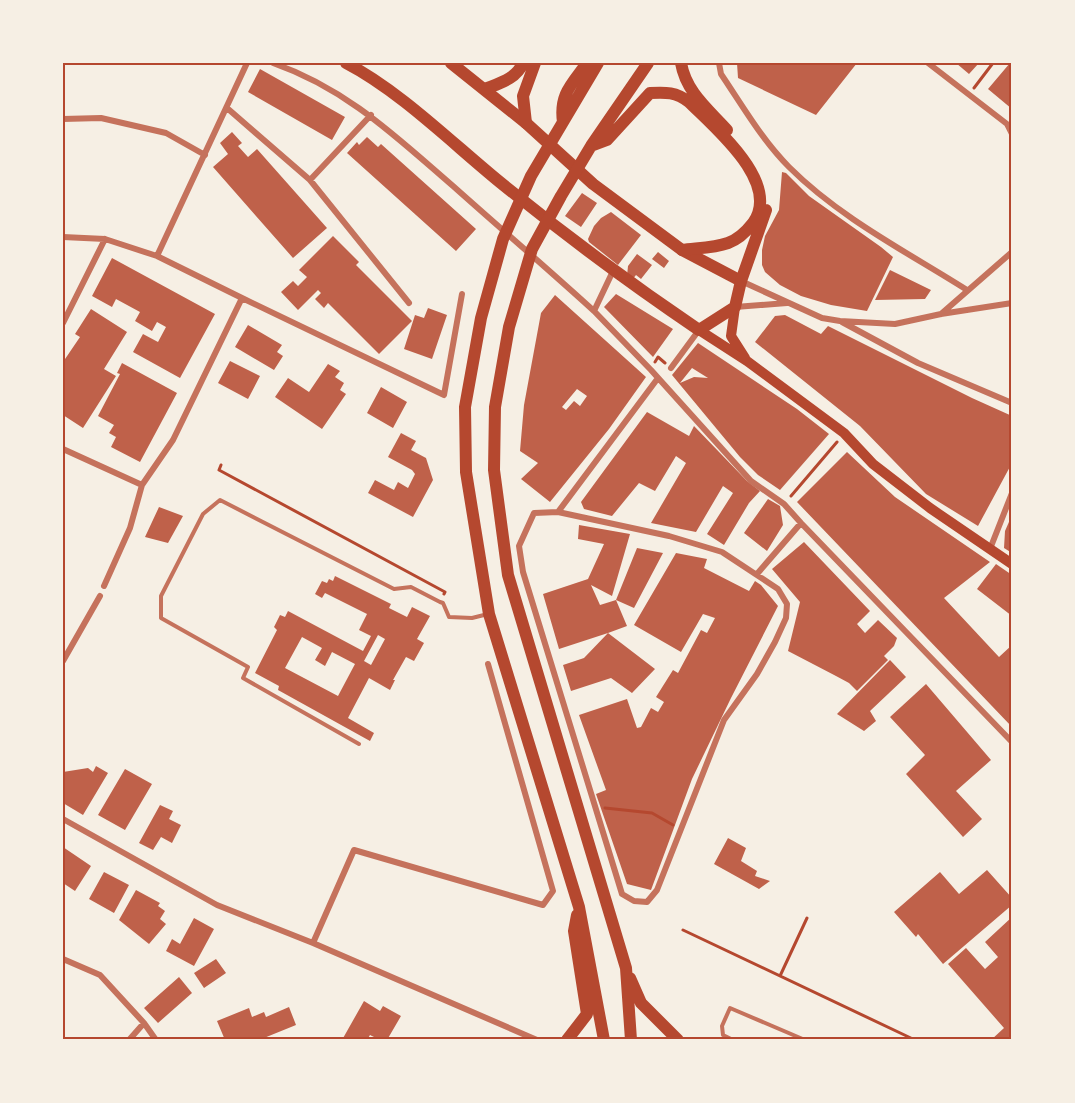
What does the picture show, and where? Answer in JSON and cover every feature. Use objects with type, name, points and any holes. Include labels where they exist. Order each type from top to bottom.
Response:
[{"type":"main road","points":[[346,63],[355,66],[391,92],[502,184],[613,271],[747,361],[844,434],[873,464],[930,508],[1012,564]]},
{"type":"main road","points":[[451,63],[526,123],[593,184],[682,250],[741,280]]},
{"type":"main road","points":[[485,89],[519,72],[523,63]]},
{"type":"main road","points":[[526,123],[523,96],[535,63]]},
{"type":"main road","points":[[563,122],[562,98],[587,63]]},
{"type":"main road","points":[[598,63],[531,176],[500,248],[481,318],[465,407],[466,472],[489,614],[579,908],[604,1040]]},
{"type":"main road","points":[[648,63],[591,146],[532,249],[509,327],[495,407],[494,470],[508,575],[626,968],[640,1003],[678,1040]]},
{"type":"main road","points":[[681,63],[684,80],[690,90],[745,151],[754,163],[765,188],[767,205],[764,220],[741,280],[731,336],[747,361]]},
{"type":"main road","points":[[591,146],[607,140],[650,93],[668,92],[681,95],[689,102],[748,165],[759,187],[761,199],[756,218],[749,228],[736,240],[726,244],[682,250]]},
{"type":"main road","points":[[699,330],[735,308]]},
{"type":"main road","points":[[567,1040],[587,1014],[574,931],[579,908]]},
{"type":"main road","points":[[626,968],[631,1040]]},
{"type":"street","points":[[157,256],[247,63]]},
{"type":"street","points":[[273,63],[296,71],[337,92],[370,115],[540,261],[594,311],[751,481],[784,504],[1012,742]]},
{"type":"street","points":[[719,63],[721,74],[788,166],[822,197],[856,221],[967,290]]},
{"type":"street","points":[[928,63],[1007,124],[1012,134]]},
{"type":"street","points":[[227,108],[310,180],[409,303]]},
{"type":"street","points":[[310,180],[370,115]]},
{"type":"street","points":[[63,120],[101,118],[166,134],[206,155]]},
{"type":"street","points":[[63,237],[105,239],[157,256],[444,395],[462,294]]},
{"type":"street","points":[[63,323],[105,239]]},
{"type":"street","points":[[941,314],[1012,252]]},
{"type":"street","points":[[594,311],[613,271]]},
{"type":"street","points":[[741,280],[822,318],[840,321],[895,324],[1012,303]]},
{"type":"street","points":[[104,586],[130,528],[142,485],[172,440],[242,298]]},
{"type":"street","points":[[735,308],[787,303]]},
{"type":"street","points":[[840,321],[918,363],[1012,403]]},
{"type":"street","points":[[671,368],[699,330]]},
{"type":"street","points":[[558,512],[658,378]]},
{"type":"street","points":[[63,449],[142,485]]},
{"type":"street","points":[[990,549],[1012,493]]},
{"type":"street","points":[[558,512],[669,536],[722,552],[778,589],[787,604],[786,618],[757,674],[724,720],[657,890],[647,902],[634,901],[622,894],[523,572],[519,546],[534,513],[558,512]]},
{"type":"street","points":[[757,574],[801,523]]},
{"type":"street","points":[[508,575],[523,572]]},
{"type":"street","points":[[63,661],[100,596]]},
{"type":"street","points":[[313,943],[354,850],[543,905],[553,891],[488,664]]},
{"type":"street","points":[[63,819],[217,905],[313,943],[537,1040]]},
{"type":"street","points":[[63,959],[100,975],[144,1023],[156,1040]]},
{"type":"street","points":[[129,1040],[144,1023]]},
{"type":"lane","points":[[359,744],[243,678],[248,667],[161,618],[160,596],[202,514],[220,500],[394,589],[411,587],[440,602],[449,617],[472,618],[489,614]]},
{"type":"lane","points":[[1004,511],[1012,512]]},
{"type":"lane","points":[[733,1040],[723,1035],[722,1026],[730,1008],[805,1040]]},
{"type":"path","points":[[969,95],[993,63]]},
{"type":"path","points":[[784,504],[844,434]]},
{"type":"path","points":[[221,465],[219,470],[445,592],[440,602]]},
{"type":"path","points":[[594,807],[652,813],[680,829]]},
{"type":"path","points":[[780,976],[807,918]]},
{"type":"path","points":[[683,930],[915,1040]]},
{"type":"building","points":[[737,63],[857,63],[816,115],[738,78]]},
{"type":"building","points":[[956,63],[979,63],[969,74]]},
{"type":"building","points":[[1012,63],[1012,109],[988,89]]},
{"type":"building","points":[[260,69],[345,117],[332,140],[248,92]]},
{"type":"building","points":[[232,132],[242,143],[238,146],[248,157],[257,149],[327,228],[293,258],[213,167],[228,154],[220,143]]},
{"type":"building","points":[[367,137],[378,147],[381,144],[476,229],[456,251],[347,153],[357,142],[359,145]]},
{"type":"building","points":[[782,172],[786,173],[809,196],[893,257],[867,311],[831,305],[801,296],[780,285],[765,272],[762,265],[762,250],[765,236],[779,210]]},
{"type":"building","points":[[582,193],[597,203],[581,227],[565,216]]},
{"type":"building","points":[[611,212],[641,235],[618,265],[588,239],[594,226]]},
{"type":"building","points":[[333,236],[359,262],[356,265],[412,321],[379,354],[328,303],[324,308],[315,299],[321,293],[318,290],[298,310],[281,292],[293,281],[298,286],[307,277],[299,270]]},
{"type":"building","points":[[658,252],[669,261],[664,268],[652,259]]},
{"type":"building","points":[[637,254],[652,265],[641,279],[636,275],[632,280],[627,276],[628,266]]},
{"type":"building","points":[[112,258],[215,314],[180,378],[133,352],[143,334],[158,342],[166,327],[157,322],[152,331],[135,321],[140,312],[116,299],[112,307],[92,296]]},
{"type":"building","points":[[890,270],[931,290],[925,299],[875,300]]},
{"type":"building","points":[[616,294],[673,329],[653,357],[604,307]]},
{"type":"building","points":[[555,295],[646,377],[609,429],[550,502],[521,479],[538,463],[520,451],[524,405],[541,313]],"holes":[[[577,389],[587,396],[580,406],[574,401],[566,410],[562,407]]]},
{"type":"building","points":[[428,308],[447,315],[432,359],[404,349],[415,315],[424,318]]},
{"type":"building","points":[[91,309],[127,332],[104,369],[116,376],[83,428],[63,415],[63,362],[80,337],[75,334]]},
{"type":"building","points":[[785,315],[821,334],[828,326],[1012,416],[1012,463],[978,526],[926,494],[860,426],[755,342],[775,316]]},
{"type":"building","points":[[248,325],[282,345],[277,352],[283,356],[274,370],[235,347]]},
{"type":"building","points":[[698,343],[797,409],[829,434],[780,490],[758,475],[740,457],[672,375]],"holes":[[[692,368],[708,378],[694,377],[680,383]]]},
{"type":"building","points":[[230,361],[260,376],[248,399],[218,383]]},
{"type":"building","points":[[122,363],[177,393],[140,462],[111,447],[116,437],[109,433],[114,425],[98,416],[120,374],[117,373]]},
{"type":"building","points":[[328,364],[340,371],[335,377],[344,383],[340,390],[346,394],[322,429],[275,397],[288,378],[309,392]]},
{"type":"building","points":[[381,387],[407,402],[393,428],[367,413]]},
{"type":"building","points":[[647,412],[689,436],[694,426],[747,481],[760,491],[749,503],[724,545],[707,534],[733,493],[723,486],[696,532],[651,523],[686,463],[676,456],[655,491],[639,483],[612,516],[584,509],[581,502]]},
{"type":"building","points":[[401,433],[416,441],[411,450],[426,458],[433,480],[413,517],[368,493],[375,480],[394,490],[398,482],[408,488],[415,474],[388,457]]},
{"type":"building","points":[[847,452],[895,497],[990,562],[944,598],[999,657],[1012,645],[1012,727],[797,502]]},
{"type":"building","points":[[768,499],[780,506],[783,525],[767,551],[744,533]]},
{"type":"building","points":[[159,507],[183,516],[168,543],[145,537]]},
{"type":"building","points":[[1012,515],[1012,553],[1004,548],[1005,531]]},
{"type":"building","points":[[579,525],[630,534],[612,596],[591,585],[600,605],[616,600],[627,626],[559,649],[543,594],[588,579],[604,544],[578,539]]},
{"type":"building","points":[[804,542],[870,611],[857,624],[865,633],[878,620],[897,638],[894,646],[884,656],[888,660],[857,691],[849,683],[788,651],[800,602],[772,569]]},
{"type":"building","points":[[637,548],[663,553],[634,608],[616,600]]},
{"type":"building","points":[[676,553],[707,559],[704,568],[749,591],[755,581],[778,606],[692,779],[651,890],[627,884],[596,794],[606,790],[579,715],[627,699],[637,728],[641,727],[651,708],[658,712],[664,702],[656,697],[673,670],[678,673],[701,630],[707,633],[715,618],[703,614],[681,652],[634,625]]},
{"type":"building","points":[[996,564],[1012,575],[1012,616],[977,589]]},
{"type":"building","points":[[335,576],[391,604],[389,608],[407,617],[412,607],[430,616],[417,639],[424,643],[414,661],[406,657],[390,690],[369,678],[348,718],[374,733],[370,741],[278,690],[279,686],[255,673],[277,630],[274,627],[280,615],[285,617],[288,611],[363,651],[371,636],[359,630],[367,614],[325,593],[322,598],[315,594],[322,581],[327,583],[329,579],[333,581]],"holes":[[[378,635],[385,639],[371,665],[364,661]],[[302,637],[322,648],[315,660],[325,666],[332,652],[355,664],[338,696],[285,668]]]},
{"type":"building","points":[[608,633],[655,669],[632,693],[611,678],[571,691],[563,665],[584,658]]},
{"type":"building","points":[[890,660],[906,677],[870,711],[876,721],[864,731],[837,714]]},
{"type":"building","points":[[926,684],[991,760],[956,791],[982,819],[963,837],[906,774],[925,755],[890,717]]},
{"type":"building","points":[[96,766],[108,773],[83,815],[63,803],[63,772],[88,768],[93,772]]},
{"type":"building","points":[[125,769],[152,784],[125,830],[98,815]]},
{"type":"building","points":[[160,805],[173,811],[169,819],[181,825],[172,843],[161,837],[153,850],[139,843]]},
{"type":"building","points":[[728,838],[746,848],[741,861],[757,871],[755,876],[770,881],[759,889],[714,864]]},
{"type":"building","points":[[63,847],[91,866],[75,891],[63,883]]},
{"type":"building","points":[[987,870],[1012,898],[1012,905],[943,964],[918,934],[916,937],[894,912],[940,872],[959,894]]},
{"type":"building","points":[[104,872],[129,885],[114,913],[89,899]]},
{"type":"building","points":[[136,890],[160,903],[158,906],[165,911],[160,919],[166,924],[149,944],[119,920]]},
{"type":"building","points":[[1012,917],[1012,1040],[991,1040],[1004,1028],[948,964],[966,948],[985,969],[998,957],[985,942]]},
{"type":"building","points":[[194,918],[214,929],[194,966],[166,951],[172,939],[180,944]]},
{"type":"building","points":[[216,959],[226,973],[204,988],[194,973]]},
{"type":"building","points":[[179,977],[192,993],[158,1023],[144,1008]]},
{"type":"building","points":[[364,1001],[380,1011],[383,1006],[401,1016],[387,1040],[380,1040],[370,1035],[367,1040],[342,1040]]},
{"type":"building","points":[[289,1007],[296,1025],[259,1040],[225,1040],[217,1021],[249,1008],[252,1017],[264,1012],[266,1017]]}]
